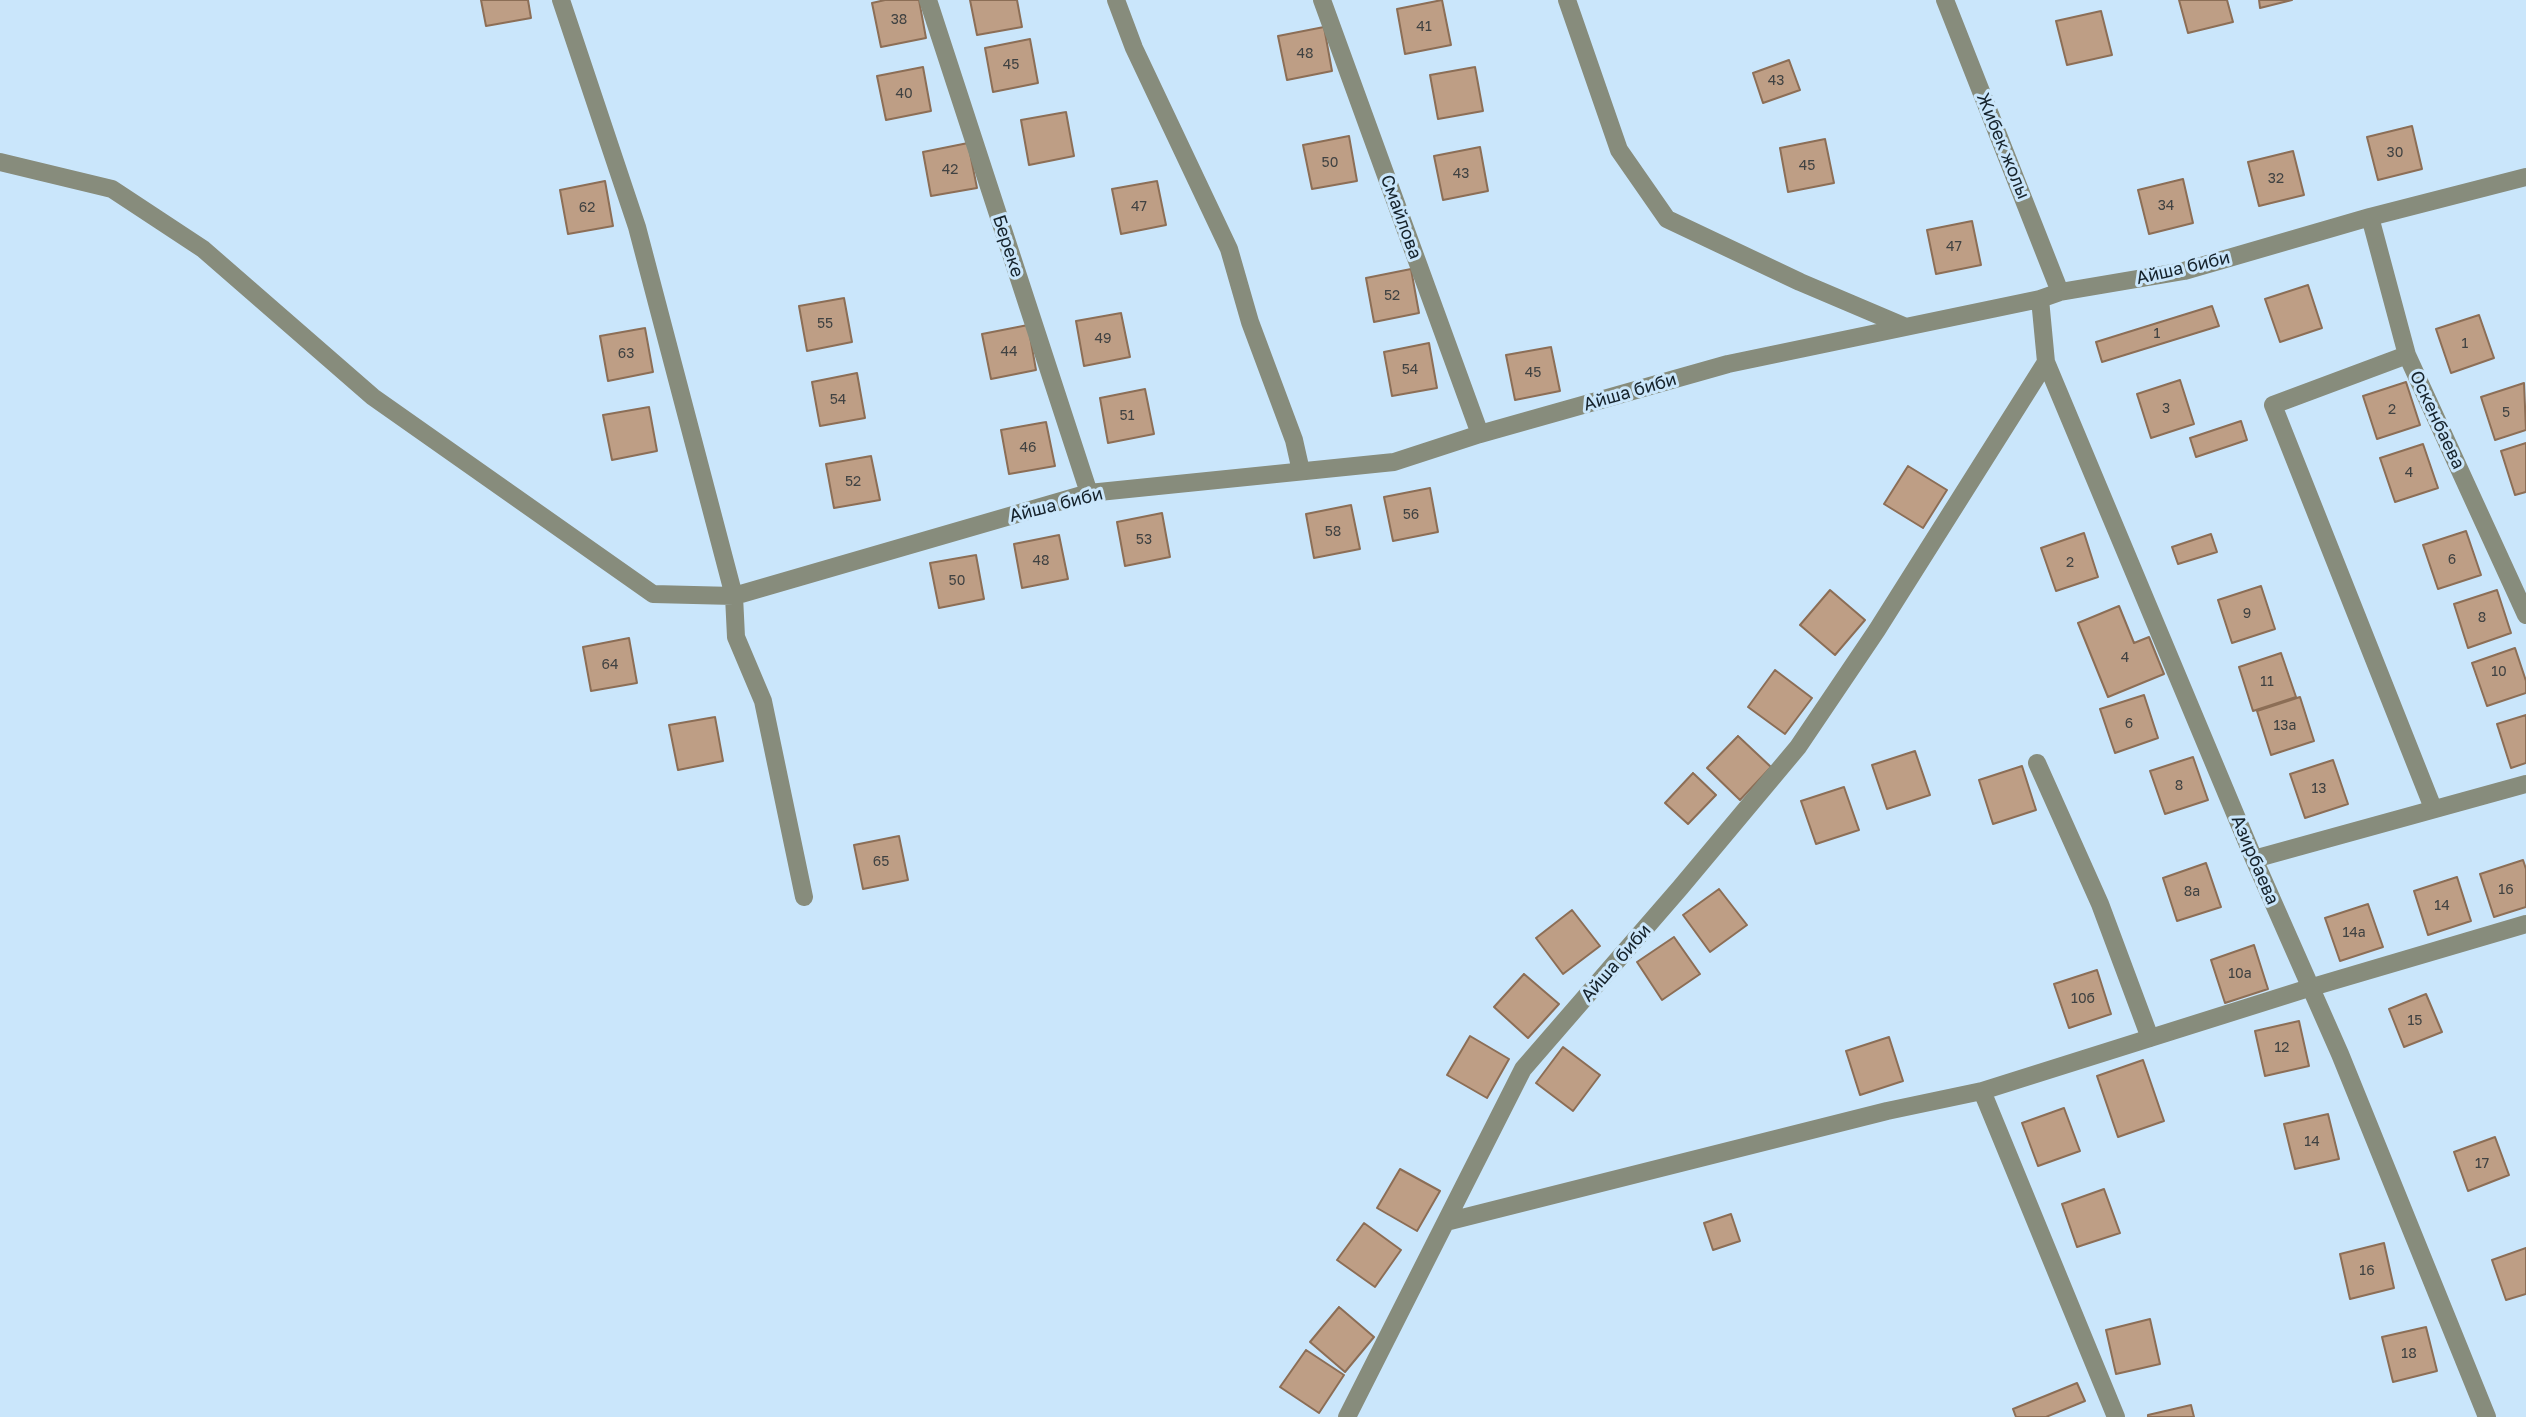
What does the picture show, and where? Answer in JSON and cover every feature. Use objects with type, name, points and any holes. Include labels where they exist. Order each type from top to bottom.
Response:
[{"type":"street","points":[[561,0],[637,226],[734,596],[736,638],[763,701],[804,897]]},
{"type":"street","name":"Береке","points":[[928,0],[1089,493]]},
{"type":"street","points":[[1116,0],[1134,48],[1229,249],[1251,322],[1294,440],[1301,471]]},
{"type":"street","name":"Смайлова","points":[[1322,0],[1479,434]]},
{"type":"street","points":[[1567,0],[1619,150],[1667,219],[1800,282],[1906,327]]},
{"type":"street","name":"Жибек жолы","points":[[1945,0],[2060,292]]},
{"type":"street","name":"Айша биби","points":[[0,162],[112,189],[203,248],[373,397],[653,594],[734,596],[1089,493],[1394,462],[1479,434],[1728,364],[2040,299],[2060,292],[2184,271],[2370,217],[2526,177]]},
{"type":"street","name":"Оскенбаева","points":[[2370,217],[2407,355],[2526,615]]},
{"type":"street","name":"Азирбаева","points":[[2040,299],[2046,362],[2254,859],[2340,1054],[2487,1417]]},
{"type":"street","points":[[2407,355],[2273,405],[2433,808]]},
{"type":"street","name":"Айша биби","points":[[1348,1417],[1523,1069],[1681,888],[1798,747],[1877,631],[2046,362]]},
{"type":"street","points":[[2037,763],[2100,904],[2150,1038]]},
{"type":"street","points":[[2254,859],[2526,784]]},
{"type":"street","points":[[1446,1222],[1887,1111],[1982,1091],[2309,988],[2526,924]]},
{"type":"street","points":[[1982,1091],[2116,1417]]},
{"type":"building","points":[[481,0],[528,0],[531,18],[486,26]]},
{"type":"building","points":[[885,0],[919,0],[926,38],[881,47],[872,3]]},
{"type":"building","points":[[970,0],[1017,0],[1022,27],[977,35]]},
{"type":"building","points":[[1442,0],[1451,45],[1405,54],[1397,9]]},
{"type":"building","points":[[2179,0],[2227,0],[2233,22],[2188,33]]},
{"type":"building","points":[[2259,0],[2292,0],[2260,8]]},
{"type":"building","points":[[2101,11],[2112,55],[2067,65],[2056,21]]},
{"type":"building","points":[[1324,27],[1332,71],[1287,80],[1278,36]]},
{"type":"building","points":[[1030,39],[1038,83],[993,92],[985,48]]},
{"type":"building","points":[[1789,60],[1800,90],[1763,103],[1753,73]]},
{"type":"building","points":[[923,67],[931,111],[886,120],[877,76]]},
{"type":"building","points":[[1475,67],[1483,111],[1438,119],[1430,75]]},
{"type":"building","points":[[1066,112],[1074,156],[1029,165],[1021,120]]},
{"type":"building","points":[[2412,126],[2422,169],[2378,180],[2367,137]]},
{"type":"building","points":[[1349,136],[1357,181],[1312,189],[1303,145]]},
{"type":"building","points":[[1825,139],[1834,183],[1788,192],[1780,148]]},
{"type":"building","points":[[968,143],[977,188],[931,196],[923,152]]},
{"type":"building","points":[[1480,147],[1488,191],[1443,200],[1434,156]]},
{"type":"building","points":[[2293,151],[2304,195],[2259,206],[2248,162]]},
{"type":"building","points":[[2183,179],[2193,223],[2149,234],[2138,190]]},
{"type":"building","points":[[605,181],[613,226],[568,234],[560,190]]},
{"type":"building","points":[[1157,181],[1166,225],[1121,234],[1112,189]]},
{"type":"building","points":[[1972,221],[1981,265],[1936,274],[1927,230]]},
{"type":"building","points":[[1411,269],[1419,313],[1374,322],[1366,278]]},
{"type":"building","points":[[2308,285],[2322,328],[2280,342],[2265,299]]},
{"type":"building","points":[[844,298],[852,342],[807,351],[799,306]]},
{"type":"building","points":[[2212,306],[2219,326],[2102,362],[2096,342]]},
{"type":"building","points":[[1121,313],[1130,357],[1084,366],[1076,321]]},
{"type":"building","points":[[2479,315],[2494,358],[2451,373],[2436,329]]},
{"type":"building","points":[[1028,325],[1036,370],[991,379],[982,334]]},
{"type":"building","points":[[645,328],[653,372],[608,381],[600,336]]},
{"type":"building","points":[[1429,343],[1437,388],[1392,396],[1384,352]]},
{"type":"building","points":[[1551,347],[1560,391],[1515,400],[1506,355]]},
{"type":"building","points":[[857,373],[865,418],[820,426],[812,382]]},
{"type":"building","points":[[2180,380],[2194,424],[2151,438],[2137,394]]},
{"type":"building","points":[[2406,382],[2420,425],[2377,439],[2363,396]]},
{"type":"building","points":[[2524,383],[2526,430],[2495,440],[2481,397]]},
{"type":"building","points":[[1145,389],[1154,434],[1108,443],[1100,398]]},
{"type":"building","points":[[649,407],[657,451],[612,460],[603,415]]},
{"type":"building","points":[[2241,421],[2247,440],[2196,457],[2190,438]]},
{"type":"building","points":[[1046,422],[1055,466],[1009,474],[1001,430]]},
{"type":"building","points":[[2526,443],[2526,492],[2515,495],[2501,451]]},
{"type":"building","points":[[2423,444],[2438,488],[2395,502],[2380,458]]},
{"type":"building","points":[[871,456],[880,500],[834,508],[826,464]]},
{"type":"building","points":[[1908,466],[1947,490],[1923,528],[1884,504]]},
{"type":"building","points":[[1430,488],[1438,532],[1393,541],[1384,497]]},
{"type":"building","points":[[1351,505],[1360,549],[1314,558],[1306,514]]},
{"type":"building","points":[[1162,513],[1170,557],[1125,566],[1117,522]]},
{"type":"building","points":[[2466,531],[2481,575],[2438,589],[2423,545]]},
{"type":"building","points":[[2084,533],[2098,577],[2056,591],[2041,548]]},
{"type":"building","points":[[2211,534],[2217,552],[2178,564],[2172,547]]},
{"type":"building","points":[[1059,535],[1068,579],[1022,588],[1014,544]]},
{"type":"building","points":[[976,555],[984,599],[939,608],[930,563]]},
{"type":"building","points":[[2261,586],[2275,629],[2232,643],[2218,600]]},
{"type":"building","points":[[1830,590],[1865,620],[1835,655],[1800,625]]},
{"type":"building","points":[[2497,590],[2511,633],[2468,648],[2454,604]]},
{"type":"building","points":[[2119,606],[2134,643],[2149,637],[2164,674],[2108,697],[2078,623]]},
{"type":"building","points":[[629,638],[637,683],[591,691],[583,647]]},
{"type":"building","points":[[2515,648],[2526,681],[2526,693],[2487,706],[2472,663]]},
{"type":"building","points":[[2281,653],[2296,697],[2253,711],[2239,667]]},
{"type":"building","points":[[1775,670],[1812,698],[1785,734],[1748,707]]},
{"type":"building","points":[[2144,695],[2158,738],[2115,753],[2100,709]]},
{"type":"building","points":[[2300,697],[2314,741],[2271,755],[2257,711]]},
{"type":"building","points":[[2526,715],[2526,763],[2511,768],[2497,724]]},
{"type":"building","points":[[715,717],[723,761],[678,770],[669,725]]},
{"type":"building","points":[[1738,736],[1771,767],[1740,800],[1707,768]]},
{"type":"building","points":[[1915,751],[1930,795],[1887,809],[1872,765]]},
{"type":"building","points":[[2193,757],[2208,800],[2165,814],[2150,771]]},
{"type":"building","points":[[2333,760],[2348,804],[2305,818],[2290,774]]},
{"type":"building","points":[[2022,766],[2036,810],[1993,824],[1979,780]]},
{"type":"building","points":[[1693,773],[1716,795],[1688,824],[1665,803]]},
{"type":"building","points":[[1844,787],[1859,830],[1816,844],[1801,801]]},
{"type":"building","points":[[899,836],[908,880],[863,889],[854,845]]},
{"type":"building","points":[[2523,860],[2526,869],[2526,907],[2494,917],[2480,874]]},
{"type":"building","points":[[2206,863],[2221,907],[2177,921],[2163,878]]},
{"type":"building","points":[[2457,877],[2471,921],[2428,935],[2414,891]]},
{"type":"building","points":[[1719,889],[1747,925],[1710,952],[1683,915]]},
{"type":"building","points":[[2368,904],[2383,947],[2340,961],[2325,918]]},
{"type":"building","points":[[1572,910],[1600,946],[1563,974],[1536,938]]},
{"type":"building","points":[[1674,937],[1700,974],[1662,1000],[1637,962]]},
{"type":"building","points":[[2254,945],[2268,989],[2225,1003],[2211,960]]},
{"type":"building","points":[[2097,970],[2111,1014],[2069,1028],[2054,984]]},
{"type":"building","points":[[1524,974],[1559,1004],[1528,1038],[1494,1007]]},
{"type":"building","points":[[2426,994],[2442,1032],[2404,1047],[2389,1009]]},
{"type":"building","points":[[2299,1021],[2309,1066],[2265,1076],[2255,1031]]},
{"type":"building","points":[[1470,1036],[1509,1059],[1487,1098],[1447,1075]]},
{"type":"building","points":[[1889,1037],[1903,1081],[1860,1095],[1846,1051]]},
{"type":"building","points":[[1563,1047],[1600,1075],[1573,1111],[1536,1083]]},
{"type":"building","points":[[2143,1060],[2164,1121],[2118,1137],[2097,1076]]},
{"type":"building","points":[[2064,1108],[2080,1151],[2038,1166],[2022,1123]]},
{"type":"building","points":[[2328,1114],[2339,1159],[2295,1169],[2284,1124]]},
{"type":"building","points":[[2495,1137],[2509,1175],[2468,1191],[2454,1152]]},
{"type":"building","points":[[1400,1169],[1440,1191],[1417,1231],[1377,1208]]},
{"type":"building","points":[[2104,1189],[2120,1233],[2077,1247],[2062,1204]]},
{"type":"building","points":[[1731,1214],[1740,1241],[1713,1250],[1704,1223]]},
{"type":"building","points":[[1364,1223],[1401,1250],[1375,1287],[1337,1260]]},
{"type":"building","points":[[2384,1243],[2394,1288],[2350,1299],[2340,1254]]},
{"type":"building","points":[[2526,1248],[2526,1294],[2506,1300],[2492,1260]]},
{"type":"building","points":[[1339,1307],[1374,1337],[1345,1372],[1310,1342]]},
{"type":"building","points":[[2150,1319],[2160,1364],[2116,1374],[2106,1330]]},
{"type":"building","points":[[2426,1327],[2437,1371],[2393,1382],[2382,1337]]},
{"type":"building","points":[[1306,1350],[1344,1375],[1319,1413],[1280,1387]]},
{"type":"building","points":[[2077,1383],[2085,1401],[2046,1417],[2016,1417],[2013,1409]]},
{"type":"building","points":[[2191,1405],[2194,1417],[2148,1417],[2148,1415]]}]
